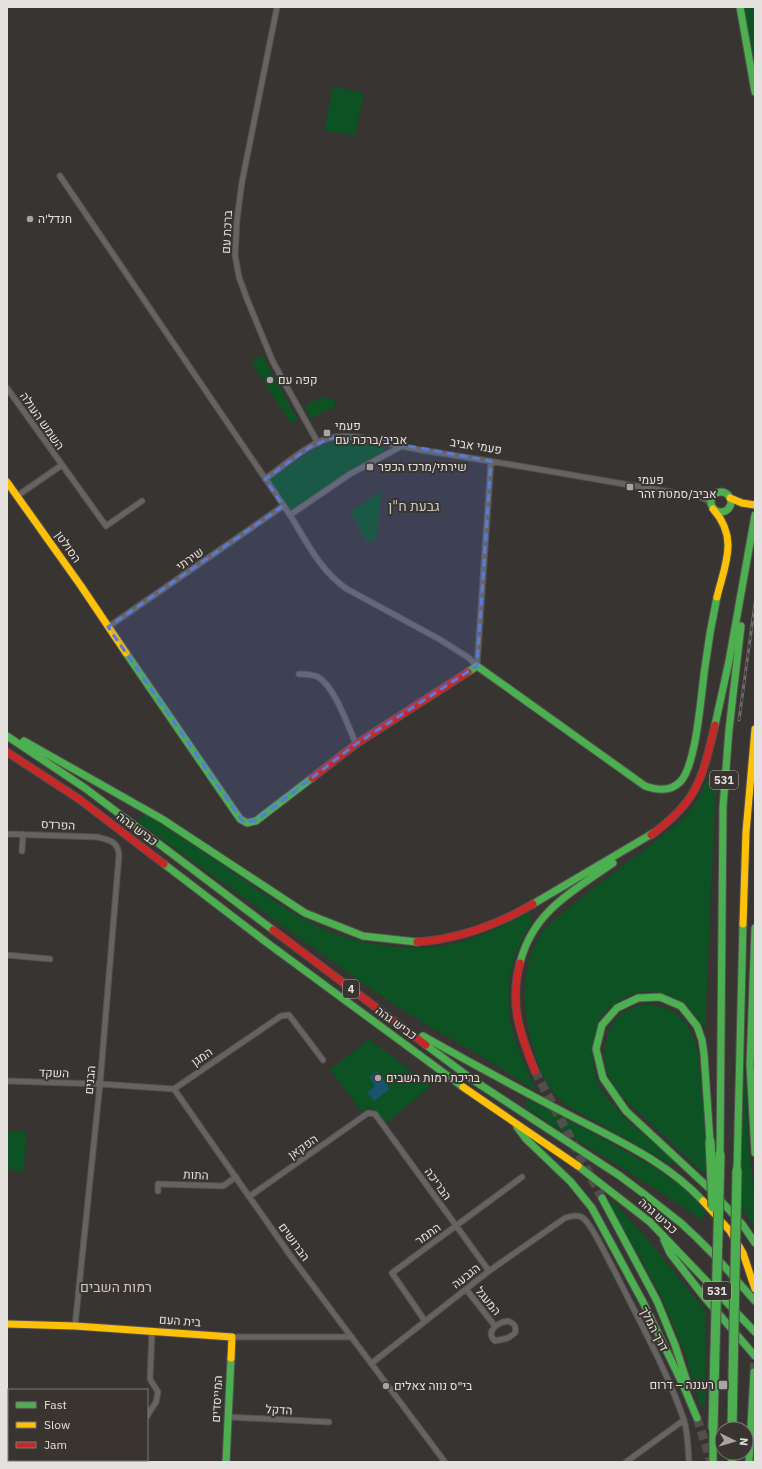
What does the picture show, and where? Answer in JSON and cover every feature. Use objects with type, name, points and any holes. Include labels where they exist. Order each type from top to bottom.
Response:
[{"type":"main road","points":[[740,7],[755,92]]},
{"type":"main road","name":"הסולטן","points":[[7,482],[82,586],[108,627],[218,788],[243,822],[251,823],[256,820],[356,744]]},
{"type":"main road","points":[[356,744],[477,666],[645,786],[653,790],[668,789],[674,786],[682,779],[686,772],[695,736],[714,605],[729,546],[729,538],[725,526],[719,515],[712,507],[711,499],[716,492],[721,491],[726,493],[730,498],[742,503],[755,505]]},
{"type":"main road","points":[[725,526],[726,515],[731,503],[730,498]]},
{"type":"main road","points":[[712,507],[720,512],[742,503]]},
{"type":"main road","points":[[535,1071],[522,1039],[515,1007],[517,976],[527,941],[541,919],[552,908],[679,814],[700,783],[705,768],[729,661],[755,514]]},
{"type":"main road","name":"531","points":[[713,1462],[720,1154],[723,792],[726,748],[734,680],[755,531]]},
{"type":"main road","name":"531","points":[[732,1421],[744,879],[755,729]]},
{"type":"main road","points":[[7,732],[162,819],[305,913],[343,930],[363,936],[382,939],[417,942],[438,940],[470,933],[486,927],[530,906],[655,832]]},
{"type":"main road","name":"כביש גהה","points":[[7,736],[84,788],[473,1080],[608,1168],[644,1194],[681,1223],[707,1248],[755,1301]]},
{"type":"main road","name":"כביש גהה","points":[[7,752],[79,799],[279,952],[451,1079],[579,1166],[650,1222],[755,1332]]},
{"type":"main road","points":[[755,928],[750,1065],[751,1104],[755,1153]]},
{"type":"main road","points":[[363,997],[437,1044],[645,1155],[673,1174],[697,1195],[730,1231],[743,1254],[755,1289]]},
{"type":"main road","points":[[717,1289],[710,1141],[704,1053],[700,1034],[693,1019],[678,1005],[661,998],[649,997],[633,999],[620,1005],[603,1023],[597,1038],[597,1063],[606,1086],[626,1111],[727,1206],[755,1243]]},
{"type":"main road","points":[[752,998],[755,1076]]},
{"type":"main road","points":[[512,1121],[526,1139],[571,1182],[592,1208],[643,1302],[697,1417],[666,1323],[639,1267],[602,1198]]},
{"type":"main road","points":[[662,1234],[670,1253],[705,1298],[755,1356]]},
{"type":"main road","name":"בית העם","points":[[7,1324],[75,1326],[232,1337]]},
{"type":"main road","name":"המייסדים","points":[[226,1462],[232,1337]]},
{"type":"main road","points":[[749,1462],[754,1372]]},
{"type":"main road","points":[[749,1421],[753,1390]]},
{"type":"street","name":"ברכת עם","points":[[277,7],[240,194],[235,255],[239,277],[273,362],[318,443]]},
{"type":"street","points":[[60,176],[290,515],[313,553],[334,579],[340,584],[439,639],[469,658],[477,666]]},
{"type":"street","name":"השמש העולה","points":[[7,388],[106,526],[142,501]]},
{"type":"street","name":"פעמי אביב","points":[[265,479],[318,443],[331,438],[345,437],[377,441],[400,447],[695,496],[706,500],[712,507]]},
{"type":"street","points":[[290,515],[346,477],[400,447]]},
{"type":"street","points":[[477,666],[491,461]]},
{"type":"street","name":"השמש העולה","points":[[17,496],[62,465]]},
{"type":"street","name":"פעמי אביב","points":[[695,496],[713,495]]},
{"type":"street","name":"שירתי","points":[[108,627],[283,506]]},
{"type":"street","points":[[299,674],[317,677],[326,684],[333,693],[356,744]]},
{"type":"street","name":"הפרדס","points":[[7,834],[97,837],[108,840]]},
{"type":"street","points":[[22,851],[23,834]]},
{"type":"street","name":"הבנים","points":[[75,1326],[100,1084],[119,855],[119,849],[115,844],[108,840]]},
{"type":"street","points":[[7,955],[50,959]]},
{"type":"street","name":"המגן","points":[[174,1089],[242,1042],[282,1016],[289,1014],[323,1060]]},
{"type":"street","name":"השקד","points":[[7,1081],[100,1084]]},
{"type":"street","points":[[100,1084],[174,1089]]},
{"type":"street","name":"הברושים","points":[[174,1089],[290,1255],[372,1363],[443,1461]]},
{"type":"street","name":"הפקאן","points":[[250,1196],[368,1113]]},
{"type":"street","name":"הבריכה","points":[[368,1113],[375,1114],[489,1271]]},
{"type":"street","name":"התות","points":[[158,1191],[158,1184],[224,1186],[236,1177]]},
{"type":"street","name":"התמר","points":[[425,1321],[392,1273],[522,1177]]},
{"type":"street","name":"הגבעה","points":[[372,1363],[489,1271],[565,1218],[578,1216]]},
{"type":"street","name":"דרך המלך","points":[[578,1216],[586,1221],[602,1246],[660,1362],[684,1420],[688,1439],[689,1462]]},
{"type":"street","name":"המעגל","points":[[466,1290],[495,1326]]},
{"type":"street","name":"המעגל","points":[[508,1321],[514,1324],[516,1330],[512,1336],[495,1341],[491,1335],[495,1326],[508,1321]]},
{"type":"street","points":[[148,1414],[156,1402],[158,1392],[150,1379],[152,1331]]},
{"type":"street","name":"בית העם","points":[[232,1337],[352,1337]]},
{"type":"street","name":"הדקל","points":[[228,1418],[329,1422]]},
{"type":"street","points":[[626,1462],[684,1420]]},
{"type":"highlighted area","points":[[331,438],[370,439],[491,461],[477,666],[356,744],[256,821],[243,822],[108,627],[283,506],[265,479],[310,447]]},
{"type":"green space","points":[[743,7],[755,7],[755,70]]},
{"type":"green space","points":[[333,87],[364,93],[355,136],[324,130]]},
{"type":"green space","points":[[262,355],[298,420],[291,424],[251,362]]},
{"type":"green space","points":[[321,398],[335,399],[334,410],[329,409],[311,419],[305,406]]},
{"type":"green space","points":[[336,440],[381,444],[384,447],[383,451],[290,511],[269,479],[320,446]]},
{"type":"green space","points":[[381,491],[377,536],[374,540],[367,543],[351,512]]},
{"type":"green space","points":[[716,780],[705,1030],[693,1012],[674,997],[657,992],[639,993],[623,999],[611,1007],[603,1015],[597,1027],[593,1045],[595,1073],[602,1092],[634,1126],[674,1158],[672,1165],[566,1105],[553,1092],[544,1078],[530,1035],[526,1016],[525,982],[529,960],[533,949],[541,934],[548,926],[580,899],[677,824],[691,810],[702,792],[706,781]]},
{"type":"green space","points":[[144,813],[295,914],[323,929],[349,939],[387,946],[418,948],[436,947],[473,938],[496,929],[529,912],[532,923],[524,936],[513,964],[510,979],[509,1010],[515,1040],[536,1091],[378,994],[138,822]]},
{"type":"green space","points":[[646,1004],[655,1005],[672,1011],[680,1017],[691,1032],[694,1040],[698,1054],[702,1089],[708,1178],[626,1101],[610,1080],[604,1054],[610,1028],[622,1013],[634,1007]]},
{"type":"green space","name":"בריכת רמות השבים","points":[[369,1039],[431,1086],[385,1124],[371,1107],[362,1112],[330,1070]]},
{"type":"green space","points":[[745,1069],[749,1150],[755,1197],[755,1231],[741,1206],[741,1147]]},
{"type":"green space","points":[[527,1099],[597,1135],[678,1183],[707,1209],[702,1220],[525,1107]]},
{"type":"green space","points":[[7,1132],[26,1132],[24,1171],[7,1170]]},
{"type":"green space","points":[[612,1200],[647,1239],[706,1311],[705,1406],[700,1405],[685,1353],[659,1292],[609,1203]]},
{"type":"water","points":[[377,1071],[390,1089],[374,1101],[367,1092],[375,1086],[369,1077]]},
{"type":"tunnel","points":[[535,1071],[602,1198]]},
{"type":"tunnel","points":[[754,1372],[755,1354]]},
{"type":"tunnel","points":[[697,1418],[711,1462]]},
{"type":"railway","points":[[739,720],[755,603]]},
{"type":"traffic: fast","points":[[740,7],[755,92]]},
{"type":"traffic: fast","points":[[717,492],[725,492],[731,498],[731,502],[731,506],[725,512],[717,512],[711,506],[711,498],[717,492]]},
{"type":"traffic: fast","points":[[715,725],[729,661],[755,515]]},
{"type":"traffic: fast","points":[[468,672],[477,666],[645,786],[658,789],[667,789],[680,782],[686,773],[691,760],[700,710],[707,649],[717,597]]},
{"type":"traffic: fast","points":[[720,1154],[723,807],[729,730],[741,626]]},
{"type":"traffic: fast","points":[[126,653],[240,819],[247,823],[256,821],[312,778]]},
{"type":"traffic: fast","points":[[7,736],[85,788],[273,930]]},
{"type":"traffic: fast","points":[[24,741],[162,819],[305,913],[363,936],[417,942]]},
{"type":"traffic: fast","points":[[533,904],[655,832]]},
{"type":"traffic: fast","points":[[520,963],[526,945],[544,916],[569,894],[613,863]]},
{"type":"traffic: fast","points":[[164,864],[270,945],[463,1087]]},
{"type":"traffic: fast","points":[[737,1170],[743,924]]},
{"type":"traffic: fast","points":[[755,928],[750,1065],[755,1153]]},
{"type":"traffic: fast","points":[[710,1141],[704,1054],[702,1040],[697,1026],[681,1006],[660,997],[638,998],[617,1008],[602,1025],[596,1049],[603,1078],[626,1111],[711,1190],[742,1224],[755,1243]]},
{"type":"traffic: fast","points":[[423,1036],[656,1162],[689,1187],[703,1201]]},
{"type":"traffic: fast","points":[[426,1045],[473,1080],[620,1176],[644,1194],[681,1223],[697,1238],[755,1301]]},
{"type":"traffic: fast","points":[[517,1127],[526,1139],[571,1182],[592,1208],[643,1302],[684,1387],[697,1418]]},
{"type":"traffic: fast","points":[[710,1141],[713,1207]]},
{"type":"traffic: fast","points":[[713,1428],[720,1154]]},
{"type":"traffic: fast","points":[[578,1166],[650,1222],[755,1332]]},
{"type":"traffic: fast","points":[[732,1421],[737,1170]]},
{"type":"traffic: fast","points":[[602,1198],[657,1301],[675,1345],[687,1382]]},
{"type":"traffic: fast","points":[[664,1240],[670,1253],[705,1298],[755,1356]]},
{"type":"traffic: fast","points":[[226,1462],[231,1358]]},
{"type":"traffic: fast","points":[[749,1462],[754,1372]]},
{"type":"traffic: fast","points":[[713,1428],[713,1462]]},
{"type":"traffic: slow","points":[[7,482],[81,586],[126,653]]},
{"type":"traffic: slow","points":[[730,498],[742,503],[755,505]]},
{"type":"traffic: slow","points":[[713,509],[726,530],[728,541],[728,552],[717,597]]},
{"type":"traffic: slow","points":[[743,924],[746,832],[755,729]]},
{"type":"traffic: slow","points":[[463,1087],[578,1166]]},
{"type":"traffic: slow","points":[[703,1201],[730,1231],[743,1253],[755,1289]]},
{"type":"traffic: slow","points":[[7,1324],[75,1326],[232,1337],[231,1358]]},
{"type":"traffic: jam","points":[[312,778],[356,744],[468,672]]},
{"type":"traffic: jam","points":[[651,835],[667,823],[679,811],[696,788],[706,760],[715,725]]},
{"type":"traffic: jam","points":[[7,752],[79,799],[164,864]]},
{"type":"traffic: jam","points":[[417,942],[447,938],[477,930],[519,912],[533,904]]},
{"type":"traffic: jam","points":[[273,930],[426,1045]]},
{"type":"traffic: jam","points":[[520,963],[517,978],[516,1005],[521,1031],[535,1071]]},
{"type":"place","name":"חנדל'ה","points":[[30,219]]},
{"type":"place","name":"קפה עם","points":[[270,380]]},
{"type":"place","name":"פעמי אביב/ברכת עם","points":[[327,433]]},
{"type":"place","name":"שירתי/מרכז הכפר","points":[[370,467]]},
{"type":"place","name":"פעמי אביב/סמטת זהר","points":[[630,487]]},
{"type":"place","name":"בריכת רמות השבים","points":[[378,1078]]},
{"type":"place","name":"רעננה – דרום","points":[[723,1385]]},
{"type":"place","name":"בי\"ס נווה צאלים","points":[[386,1386]]},
{"type":"district","name":"גבעת ח\"ן","points":[[414,506]]},
{"type":"district","name":"רמות השבים","points":[[116,1287]]}]
